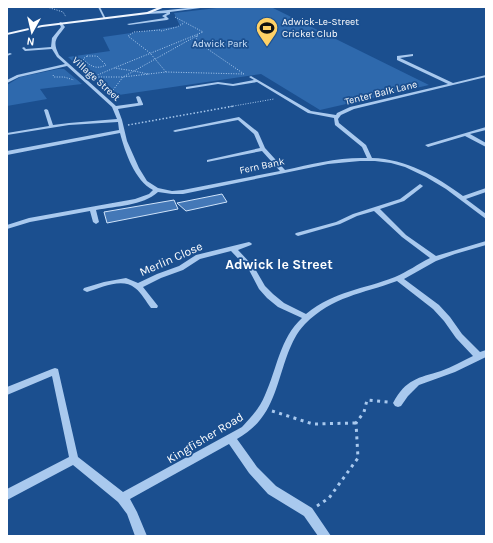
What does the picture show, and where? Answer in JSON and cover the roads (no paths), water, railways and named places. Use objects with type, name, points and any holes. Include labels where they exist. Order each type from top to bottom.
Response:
[{"type":"main road","points":[[7,34],[67,22],[148,13],[163,7]]},
{"type":"street","points":[[87,7],[92,7]]},
{"type":"street","points":[[99,7],[105,18]]},
{"type":"street","points":[[167,7],[170,12]]},
{"type":"street","points":[[148,13],[170,12],[207,7]]},
{"type":"street","points":[[130,24],[167,19],[164,16],[170,12]]},
{"type":"street","points":[[24,48],[25,50],[53,48],[54,38],[64,27],[61,23]]},
{"type":"street","name":"Village Street","points":[[53,48],[58,56],[67,65],[115,108],[134,163],[143,181],[147,186],[157,190]]},
{"type":"street","points":[[412,55],[398,59],[452,84]]},
{"type":"street","points":[[7,82],[18,76],[67,65]]},
{"type":"street","name":"Tenter Balk Lane","points":[[370,158],[364,146],[337,124],[337,117],[343,111],[486,76]]},
{"type":"street","points":[[251,77],[310,112],[337,117]]},
{"type":"street","points":[[187,88],[218,83],[233,85],[257,81]]},
{"type":"street","points":[[115,108],[141,104],[138,97]]},
{"type":"street","points":[[46,110],[51,126]]},
{"type":"street","points":[[175,130],[239,118],[256,133],[263,149],[282,172]]},
{"type":"street","points":[[7,134],[51,126],[120,120]]},
{"type":"street","points":[[428,145],[486,128]]},
{"type":"street","points":[[7,153],[122,129]]},
{"type":"street","points":[[466,134],[486,145]]},
{"type":"street","points":[[208,161],[263,149]]},
{"type":"street","name":"Fern Bank","points":[[157,190],[183,192],[341,159],[370,158],[396,162],[420,171],[462,198],[486,217]]},
{"type":"street","points":[[298,234],[308,230],[338,223],[375,208],[402,200],[420,186]]},
{"type":"street","points":[[7,227],[29,220],[136,201],[147,198],[157,190]]},
{"type":"street","points":[[462,198],[486,190]]},
{"type":"street","points":[[375,208],[404,236],[435,258]]},
{"type":"street","points":[[93,209],[96,222]]},
{"type":"street","name":"Kingfisher Road","points":[[122,498],[231,439],[257,420],[265,408],[274,388],[286,348],[295,330],[322,304],[338,296],[399,278],[435,258],[486,242]]},
{"type":"street","name":"Merlin Close","points":[[154,306],[138,286],[181,268],[198,257],[212,252],[234,249],[249,244]]},
{"type":"street","points":[[234,249],[252,269],[270,296],[281,305],[307,317]]},
{"type":"street","points":[[398,403],[406,391],[419,380],[452,371],[482,354],[459,336],[436,307],[399,278]]},
{"type":"street","points":[[87,290],[104,284],[126,280],[138,286]]},
{"type":"street","points":[[7,391],[55,371],[74,459],[83,468],[122,498],[133,515],[141,536]]},
{"type":"street","points":[[231,439],[253,470],[272,490],[308,512],[325,536]]},
{"type":"street","points":[[7,495],[74,459]]},
{"type":"place","name":"Adwick-Le-Street Cricket Club","points":[[267,48]]},
{"type":"district","name":"Adwick le Street","points":[[279,264]]},
{"type":"park label","name":"Adwick Park","points":[[220,44]]}]
